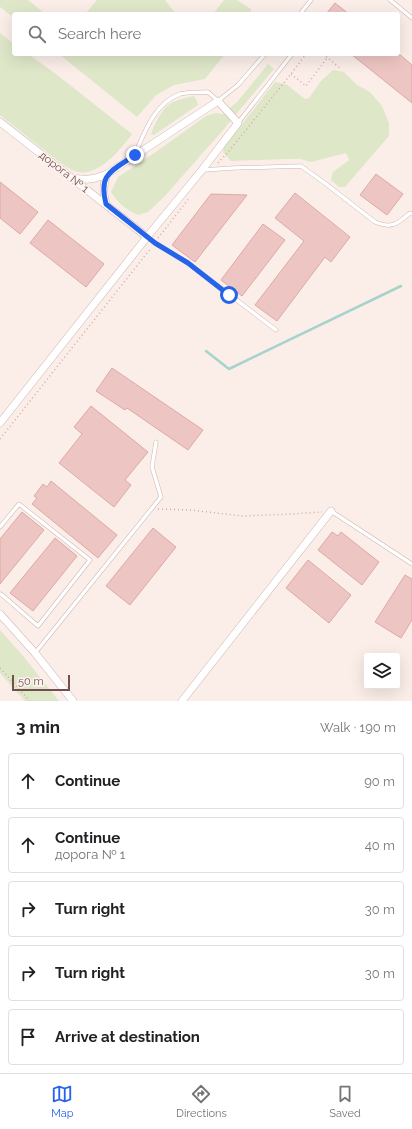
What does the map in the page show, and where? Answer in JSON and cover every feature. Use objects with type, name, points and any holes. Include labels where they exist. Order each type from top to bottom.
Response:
[{"type":"street","points":[[0,423],[146,237],[202,170],[238,123],[218,101],[107,174],[96,179],[84,180],[71,178]]},
{"type":"street","name":"дорога № 1","points":[[0,122],[146,237]]},
{"type":"street","points":[[106,204],[103,194],[107,174]]},
{"type":"street","points":[[182,701],[331,511]]},
{"type":"street","points":[[0,614],[35,653],[73,701]]},
{"type":"lane","points":[[302,12],[311,0]]},
{"type":"lane","points":[[390,0],[412,18]]},
{"type":"lane","points":[[135,155],[147,128],[165,102],[181,94],[208,92],[218,101],[238,85],[264,56]]},
{"type":"lane","points":[[238,123],[290,56]]},
{"type":"lane","points":[[202,170],[301,166],[375,222],[382,225],[397,224],[410,213],[412,214]]},
{"type":"lane","points":[[146,237],[188,263],[276,330]]},
{"type":"lane","points":[[35,653],[161,497],[152,467],[156,442]]},
{"type":"lane","points":[[0,527],[19,504],[90,560],[38,626],[1,594]]},
{"type":"lane","points":[[331,511],[412,564]]},
{"type":"path","points":[[291,74],[306,86],[327,58],[340,68]]},
{"type":"path","points":[[152,509],[191,510],[242,516],[331,511]]},
{"type":"path","points":[[0,668],[30,701]]},
{"type":"green space","points":[[0,0],[28,0],[43,12],[12,12],[12,16],[0,7]]},
{"type":"green space","points":[[97,0],[165,0],[174,12],[87,12]]},
{"type":"green space","points":[[224,0],[237,0],[251,9],[251,12],[215,12]]},
{"type":"green space","points":[[0,33],[12,42],[12,56],[31,56],[132,134],[116,154],[102,166],[87,172],[79,172],[74,171],[62,164],[0,115]]},
{"type":"green space","points":[[61,56],[223,56],[205,79],[174,85],[156,95],[137,117]]},
{"type":"green space","points":[[268,64],[274,69],[164,197],[148,212],[138,215],[120,203],[111,192],[118,177],[206,116],[215,113],[223,114],[237,102]]},
{"type":"green space","points":[[333,70],[344,72],[357,85],[370,92],[382,106],[389,123],[389,136],[345,187],[339,187],[331,180],[333,172],[349,160],[346,153],[311,162],[300,159],[231,161],[223,152],[224,147],[275,82],[286,84],[305,99],[309,98],[321,81]]},
{"type":"green space","points":[[194,96],[198,105],[154,135],[151,134],[162,112],[167,106],[183,98]]},
{"type":"green space","points":[[0,630],[24,657],[59,701],[25,701],[0,673]]},
{"type":"building","points":[[335,3],[346,12],[328,12]]},
{"type":"building","points":[[400,55],[412,65],[412,103],[353,56]]},
{"type":"building","points":[[376,174],[403,194],[387,215],[360,195]]},
{"type":"building","points":[[0,182],[38,212],[20,234],[0,218]]},
{"type":"building","points":[[295,193],[350,237],[331,262],[325,257],[277,321],[255,305],[304,241],[275,218]]},
{"type":"building","points":[[211,194],[247,195],[195,262],[172,245]]},
{"type":"building","points":[[48,220],[104,264],[86,287],[30,243]]},
{"type":"building","points":[[263,224],[285,240],[242,296],[221,280]]},
{"type":"building","points":[[112,368],[203,430],[188,450],[127,408],[125,410],[96,391]]},
{"type":"building","points":[[91,406],[148,452],[125,480],[131,485],[114,507],[59,463],[82,434],[74,427]]},
{"type":"building","points":[[51,481],[117,535],[98,558],[32,504],[37,498],[34,496],[43,484],[47,487]]},
{"type":"building","points":[[22,512],[44,530],[0,584],[0,539]]},
{"type":"building","points":[[153,528],[176,547],[130,605],[106,586]]},
{"type":"building","points":[[332,532],[338,536],[341,532],[379,562],[362,585],[318,550]]},
{"type":"building","points":[[55,538],[77,556],[33,611],[10,593]]},
{"type":"building","points":[[308,560],[351,595],[329,623],[286,588]]},
{"type":"building","points":[[405,575],[412,579],[412,620],[401,638],[375,622]]},
{"type":"waterway","points":[[206,351],[229,369],[401,286]]},
{"type":"route","points":[[135,155],[107,174],[103,194],[106,204],[155,243],[188,263],[229,295]]}]
